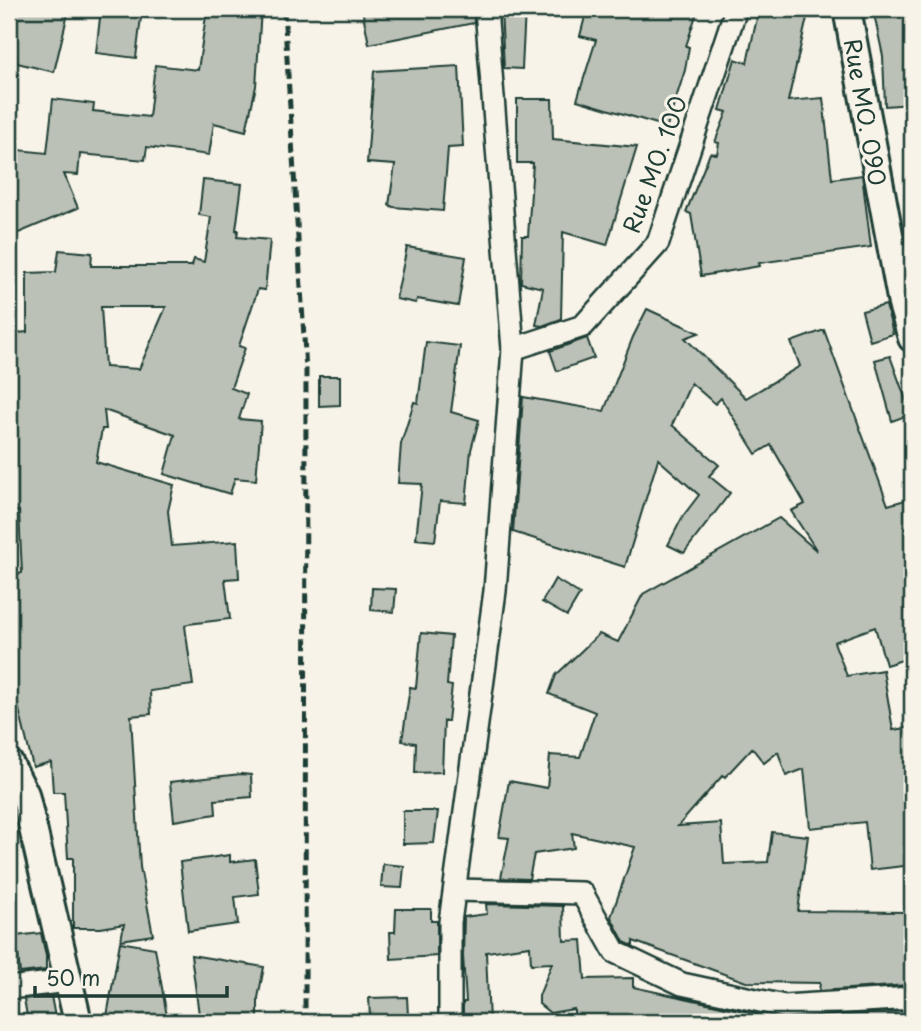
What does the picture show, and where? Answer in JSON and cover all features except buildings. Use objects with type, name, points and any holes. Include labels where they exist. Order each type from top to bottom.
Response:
[{"type":"street","points":[[450,1022],[450,922],[495,591],[513,349],[486,9]]},
{"type":"street","name":"Rue MO. 100","points":[[513,349],[583,326],[658,243],[736,9]]},
{"type":"street","name":"Rue MO. 090","points":[[847,9],[912,338]]},
{"type":"street","points":[[9,763],[25,794],[78,1022]]},
{"type":"street","points":[[455,890],[582,893],[615,952],[682,984],[784,1006],[912,998]]},
{"type":"street","points":[[9,988],[68,981]]},
{"type":"railway","points":[[284,9],[306,370],[305,1022]]}]
